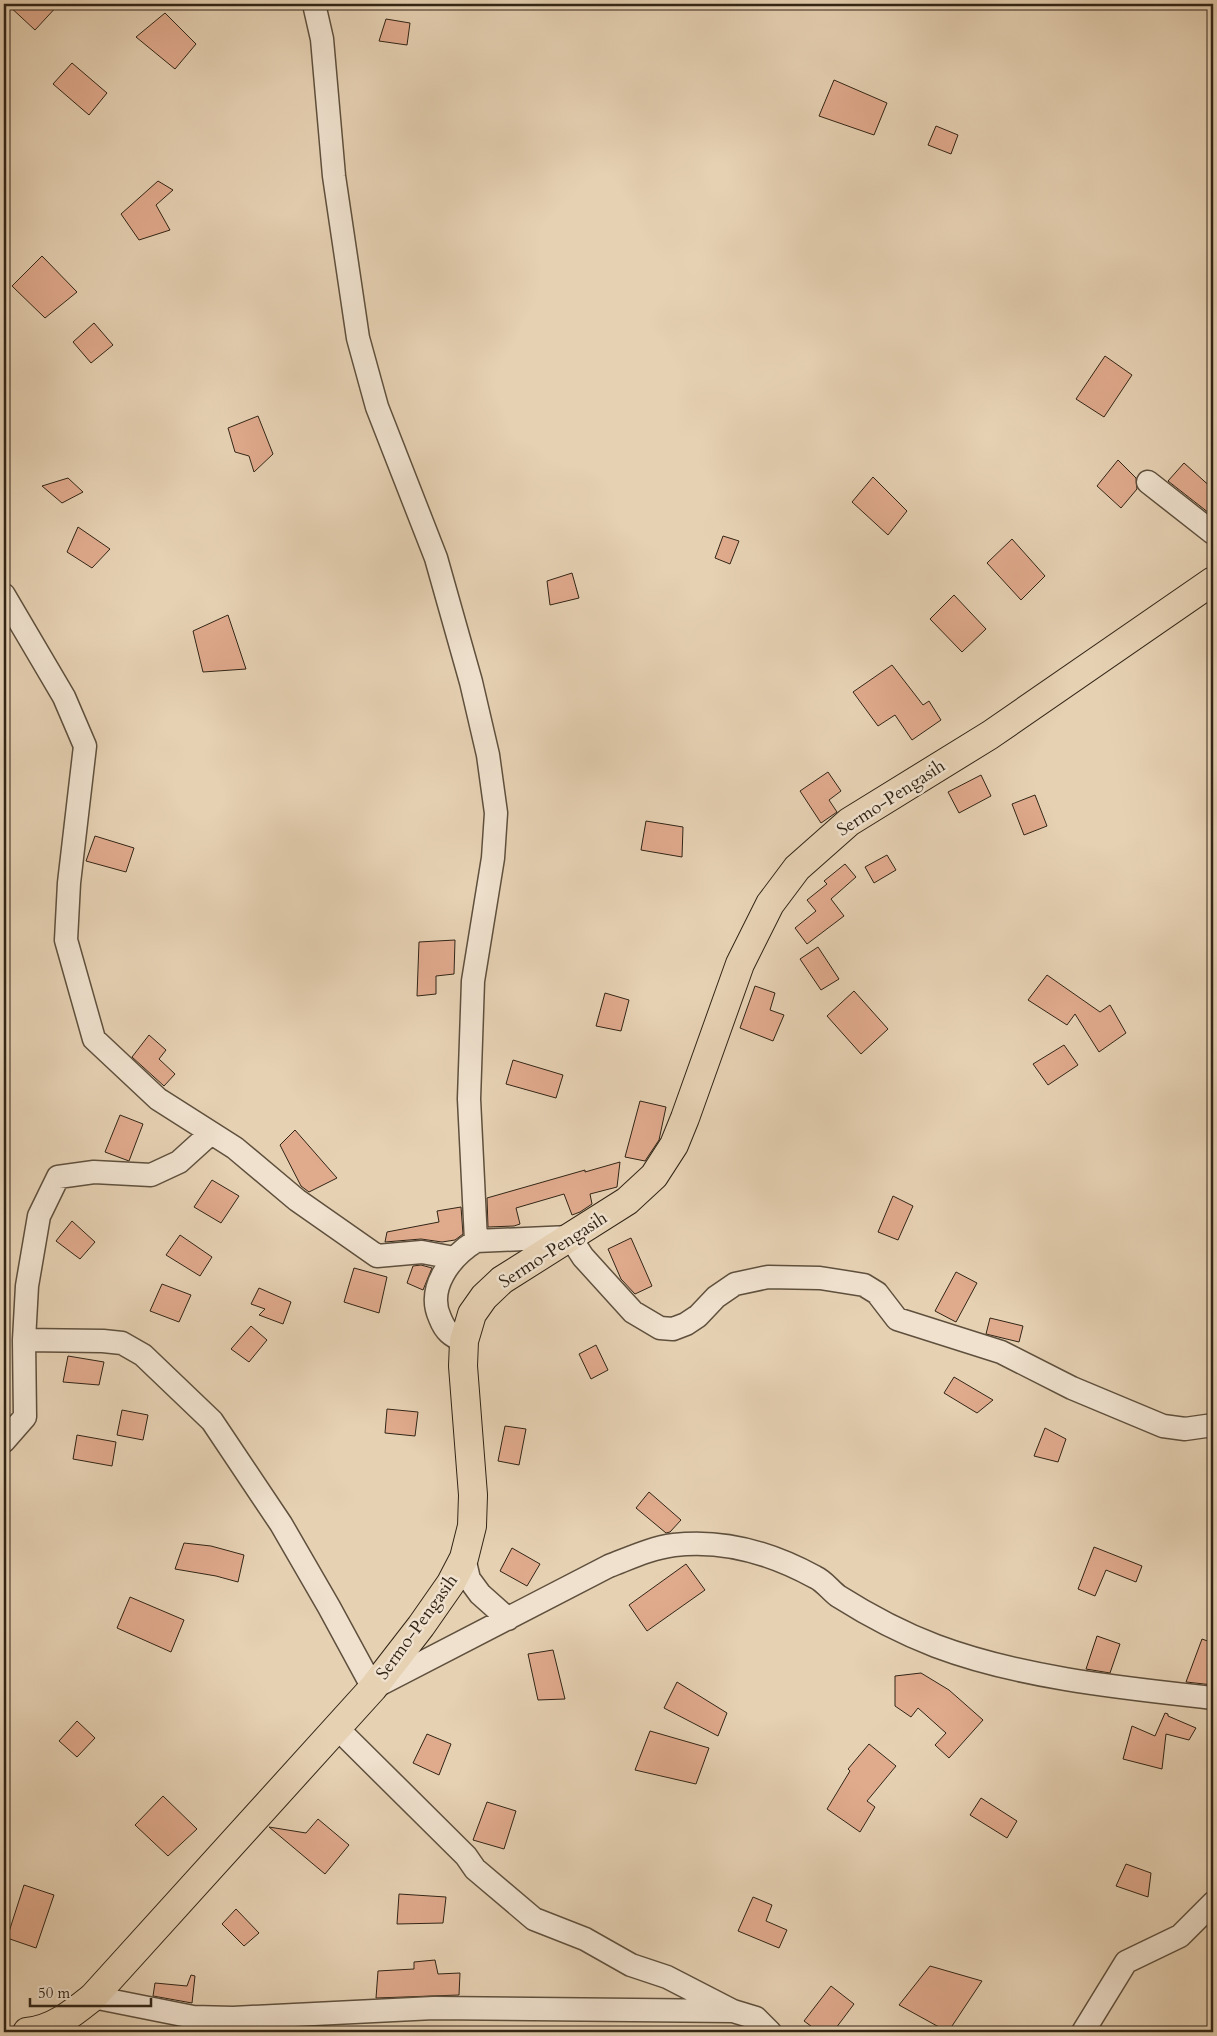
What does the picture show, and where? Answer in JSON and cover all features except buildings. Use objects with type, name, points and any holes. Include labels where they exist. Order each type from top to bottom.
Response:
[{"type":"main road","name":"Sermo-Pengasih","points":[[27,2032],[40,2031],[65,2020],[94,1997],[373,1688],[421,1626],[451,1583],[464,1558],[472,1526],[473,1495],[464,1341],[472,1314],[484,1297],[502,1280],[627,1201],[654,1176],[674,1145],[740,964],[770,904],[797,868],[849,822],[990,735],[1213,581]]},
{"type":"street","points":[[314,4],[322,39],[334,176],[358,338],[377,407],[436,558],[471,682],[488,755],[496,813],[493,858],[473,980],[468,1099],[476,1240]]},
{"type":"street","points":[[1148,482],[1213,533]]},
{"type":"street","points":[[4,595],[64,697],[85,746],[69,883],[66,940],[94,1039],[158,1100],[235,1148],[297,1200],[377,1256],[422,1252],[454,1258]]},
{"type":"street","points":[[4,1441],[25,1417],[24,1340],[27,1286],[39,1216],[58,1177],[94,1172],[151,1175],[179,1162],[211,1133]]},
{"type":"street","points":[[464,1341],[452,1337],[444,1328],[437,1313],[435,1296],[441,1278],[454,1258],[464,1248],[476,1240],[570,1237],[583,1257],[633,1312],[660,1328],[673,1329],[686,1324],[698,1316],[716,1297],[735,1284],[768,1277],[820,1278],[864,1286],[877,1293],[897,1319],[1001,1352],[1072,1388],[1163,1426],[1185,1429],[1213,1425]]},
{"type":"street","points":[[24,1340],[122,1343],[144,1356],[212,1421],[280,1524],[329,1607],[373,1688],[565,1588],[647,1551],[673,1545],[734,1546],[770,1556],[817,1578],[836,1594],[864,1612],[936,1646],[1024,1672],[1157,1692],[1213,1698]]},
{"type":"street","points":[[464,1558],[469,1579],[480,1594],[508,1619]]},
{"type":"street","points":[[336,1727],[466,1856],[475,1868],[534,1919],[586,1939],[631,1965],[668,1977],[733,2011],[756,2018],[770,2032]]},
{"type":"street","points":[[1083,2032],[1126,1962],[1180,1936],[1213,1903]]},
{"type":"street","points":[[94,1997],[193,2017],[226,2018],[434,2008],[733,2011]]}]
